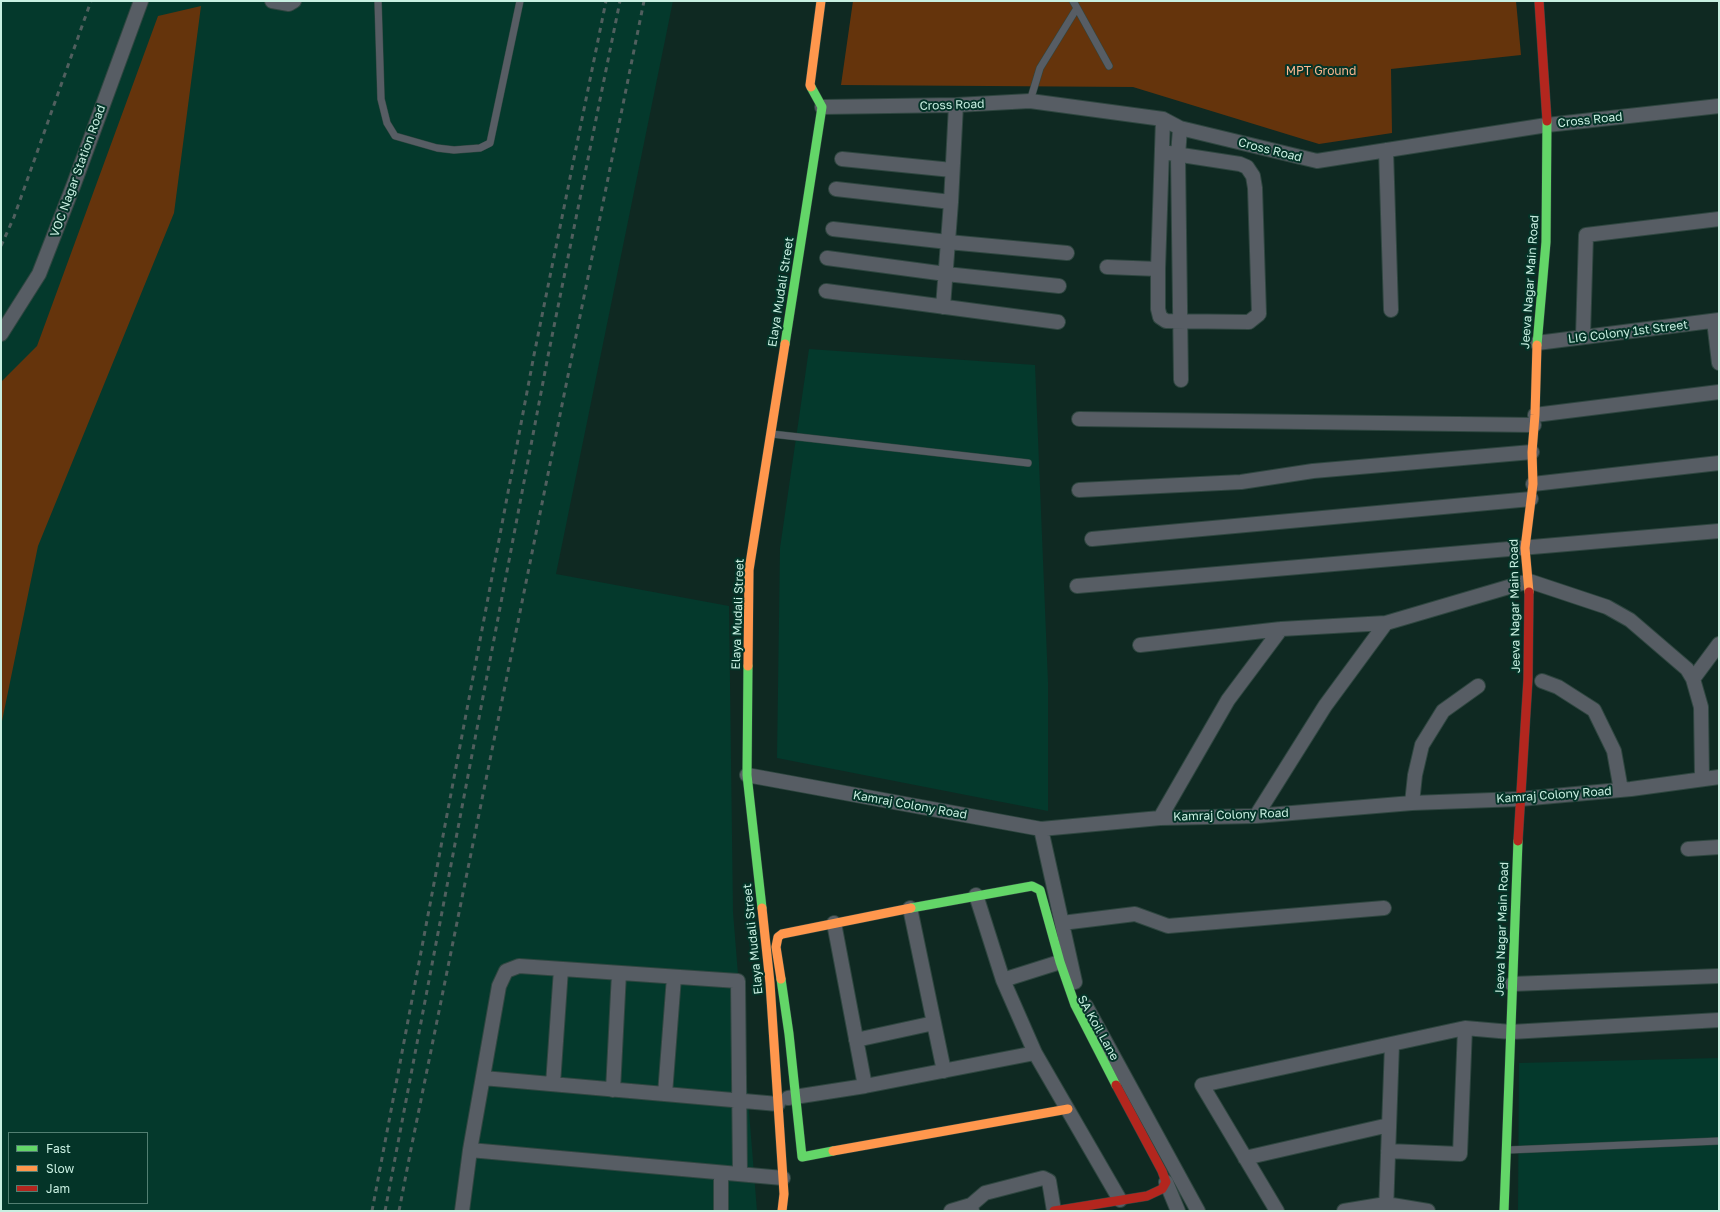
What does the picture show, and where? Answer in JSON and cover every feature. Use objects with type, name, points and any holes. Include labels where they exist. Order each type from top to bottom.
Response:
[{"type":"street","name":"VOC Nagar Station Road","points":[[1,334],[39,274],[74,184],[141,1]]},
{"type":"street","points":[[272,1],[289,4],[294,1]]},
{"type":"street","points":[[821,1],[810,86],[822,107]]},
{"type":"street","name":"Jeeva Nagar Main Road","points":[[1504,1211],[1520,799],[1528,679],[1529,581],[1525,548],[1531,499],[1537,343],[1546,242],[1546,125],[1539,1]]},
{"type":"street","name":"Cross Road","points":[[822,107],[956,105],[1030,101],[1163,120],[1180,128],[1316,161],[1546,125],[1719,106]]},
{"type":"street","points":[[943,307],[951,202],[956,105]]},
{"type":"street","name":"Elaya Mudali Street","points":[[782,1211],[783,1178],[770,983],[746,775],[749,570],[822,107]]},
{"type":"street","points":[[1162,152],[1240,164],[1247,167],[1253,176],[1255,188],[1259,314],[1249,322],[1166,321],[1160,317],[1158,310],[1158,269],[1163,120]]},
{"type":"street","points":[[1180,128],[1181,380]]},
{"type":"street","points":[[1386,150],[1391,310]]},
{"type":"street","points":[[842,159],[952,170]]},
{"type":"street","points":[[836,189],[951,202]]},
{"type":"street","points":[[1583,337],[1586,235],[1719,219]]},
{"type":"street","points":[[833,228],[948,242],[1067,253]]},
{"type":"street","points":[[827,258],[946,274],[1059,286]]},
{"type":"street","points":[[1107,268],[1158,269]]},
{"type":"street","points":[[826,291],[1058,322]]},
{"type":"street","points":[[1717,320],[1719,363]]},
{"type":"street","name":"LIG Colony 1st Street","points":[[1537,343],[1717,320]]},
{"type":"street","points":[[1079,419],[1535,420],[1719,392]]},
{"type":"street","points":[[1078,490],[1241,482],[1313,471],[1532,452]]},
{"type":"street","points":[[1532,484],[1719,463]]},
{"type":"street","points":[[1092,539],[1531,499]]},
{"type":"street","points":[[1077,586],[1719,531]]},
{"type":"street","points":[[1140,645],[1281,629],[1386,623],[1529,581],[1608,607],[1630,620],[1687,669],[1693,679],[1701,707],[1702,778]]},
{"type":"street","points":[[1256,816],[1325,706],[1386,623]]},
{"type":"street","points":[[1160,818],[1228,700],[1281,629]]},
{"type":"street","points":[[1693,679],[1719,644]]},
{"type":"street","points":[[1542,681],[1558,687],[1594,710],[1614,751],[1621,790]]},
{"type":"street","points":[[1412,803],[1415,775],[1422,745],[1443,711],[1478,686]]},
{"type":"street","name":"Kamraj Colony Road","points":[[746,775],[1041,829],[1160,818],[1256,816],[1412,803],[1520,799],[1621,790],[1702,778],[1719,777]]},
{"type":"street","name":"SA Koil Lane","points":[[1041,829],[1077,989],[1198,1211]]},
{"type":"street","points":[[1688,849],[1719,847]]},
{"type":"street","points":[[1068,1110],[802,1157],[788,1027],[776,947],[778,937],[782,934],[976,895],[1032,886],[1036,887],[1040,890],[1060,962],[1076,1005],[1110,1076],[1162,1171],[1178,1211]]},
{"type":"street","points":[[976,895],[1003,980],[1035,1053],[1120,1200]]},
{"type":"street","points":[[910,908],[944,1071]]},
{"type":"street","points":[[1062,923],[1136,914],[1168,926],[1384,908]]},
{"type":"street","points":[[834,923],[865,1086]]},
{"type":"street","points":[[1003,980],[1060,962]]},
{"type":"street","points":[[462,1211],[470,1150],[499,986],[506,971],[519,966],[738,981],[740,1174]]},
{"type":"street","points":[[553,1084],[561,969]]},
{"type":"street","points":[[613,1090],[619,973]]},
{"type":"street","points":[[1512,984],[1719,976]]},
{"type":"street","points":[[665,1094],[674,977]]},
{"type":"street","points":[[1277,1211],[1202,1086],[1465,1028],[1510,1032],[1719,1020]]},
{"type":"street","points":[[856,1040],[934,1023]]},
{"type":"street","points":[[1388,1151],[1460,1154],[1465,1028]]},
{"type":"street","points":[[1386,1208],[1392,1044]]},
{"type":"street","points":[[483,1078],[739,1101],[778,1102],[796,1096],[865,1086],[1035,1053]]},
{"type":"street","points":[[1245,1158],[1389,1125]]},
{"type":"street","points":[[470,1150],[783,1178]]},
{"type":"street","points":[[721,1211],[722,1173]]},
{"type":"street","points":[[951,1211],[972,1208],[985,1193],[1043,1178],[1049,1181],[1054,1211],[1147,1196],[1162,1189],[1166,1182]]},
{"type":"street","points":[[1344,1211],[1386,1208],[1428,1211]]},
{"type":"lane","points":[[378,1],[381,99],[387,123],[395,136],[437,148],[454,150],[480,148],[490,143],[520,1]]},
{"type":"lane","points":[[1073,1],[1109,66]]},
{"type":"lane","points":[[1030,101],[1040,68],[1077,8]]},
{"type":"lane","points":[[771,434],[1028,463]]},
{"type":"lane","points":[[1506,1151],[1719,1142]]},
{"type":"shaded area","points":[[1,1],[673,1],[556,574],[729,606],[733,912],[757,1211],[1,1211]]},
{"type":"shaded area","points":[[809,349],[1035,365],[1048,682],[1048,811],[777,758],[780,548]]},
{"type":"shaded area","points":[[1719,1058],[1719,1211],[1518,1211],[1519,1063]]},
{"type":"green space","name":"MPT Ground","points":[[853,1],[1516,1],[1521,55],[1391,69],[1392,133],[1319,144],[1133,87],[841,85]]},
{"type":"green space","points":[[201,6],[174,213],[38,546],[1,726],[1,382],[37,346],[158,16]]},
{"type":"railway","points":[[1,246],[14,217],[91,1]]},
{"type":"railway","points":[[372,1211],[534,355],[606,1]]},
{"type":"railway","points":[[385,1211],[548,356],[620,1]]},
{"type":"railway","points":[[399,1211],[644,1]]},
{"type":"traffic: fast","points":[[785,344],[822,107],[811,87]]},
{"type":"traffic: fast","points":[[1537,345],[1546,242],[1547,121]]},
{"type":"traffic: fast","points":[[748,666],[747,775],[762,908]]},
{"type":"traffic: fast","points":[[1504,1211],[1518,841]]},
{"type":"traffic: fast","points":[[911,908],[1032,886],[1040,890],[1060,962],[1075,1005],[1116,1085]]},
{"type":"traffic: fast","points":[[781,979],[789,1034],[802,1157],[833,1151]]},
{"type":"traffic: slow","points":[[811,87],[810,85],[821,1]]},
{"type":"traffic: slow","points":[[748,666],[749,570],[785,344]]},
{"type":"traffic: slow","points":[[1529,592],[1525,548],[1533,484],[1532,452],[1535,415],[1537,345]]},
{"type":"traffic: slow","points":[[762,908],[770,983],[784,1194],[782,1211]]},
{"type":"traffic: slow","points":[[781,979],[776,947],[778,937],[782,934],[911,908]]},
{"type":"traffic: slow","points":[[833,1151],[1068,1109]]},
{"type":"traffic: jam","points":[[1539,1],[1547,121]]},
{"type":"traffic: jam","points":[[1518,841],[1528,679],[1529,592]]},
{"type":"traffic: jam","points":[[1054,1211],[1147,1196],[1162,1189],[1166,1182],[1162,1171],[1116,1085]]}]
